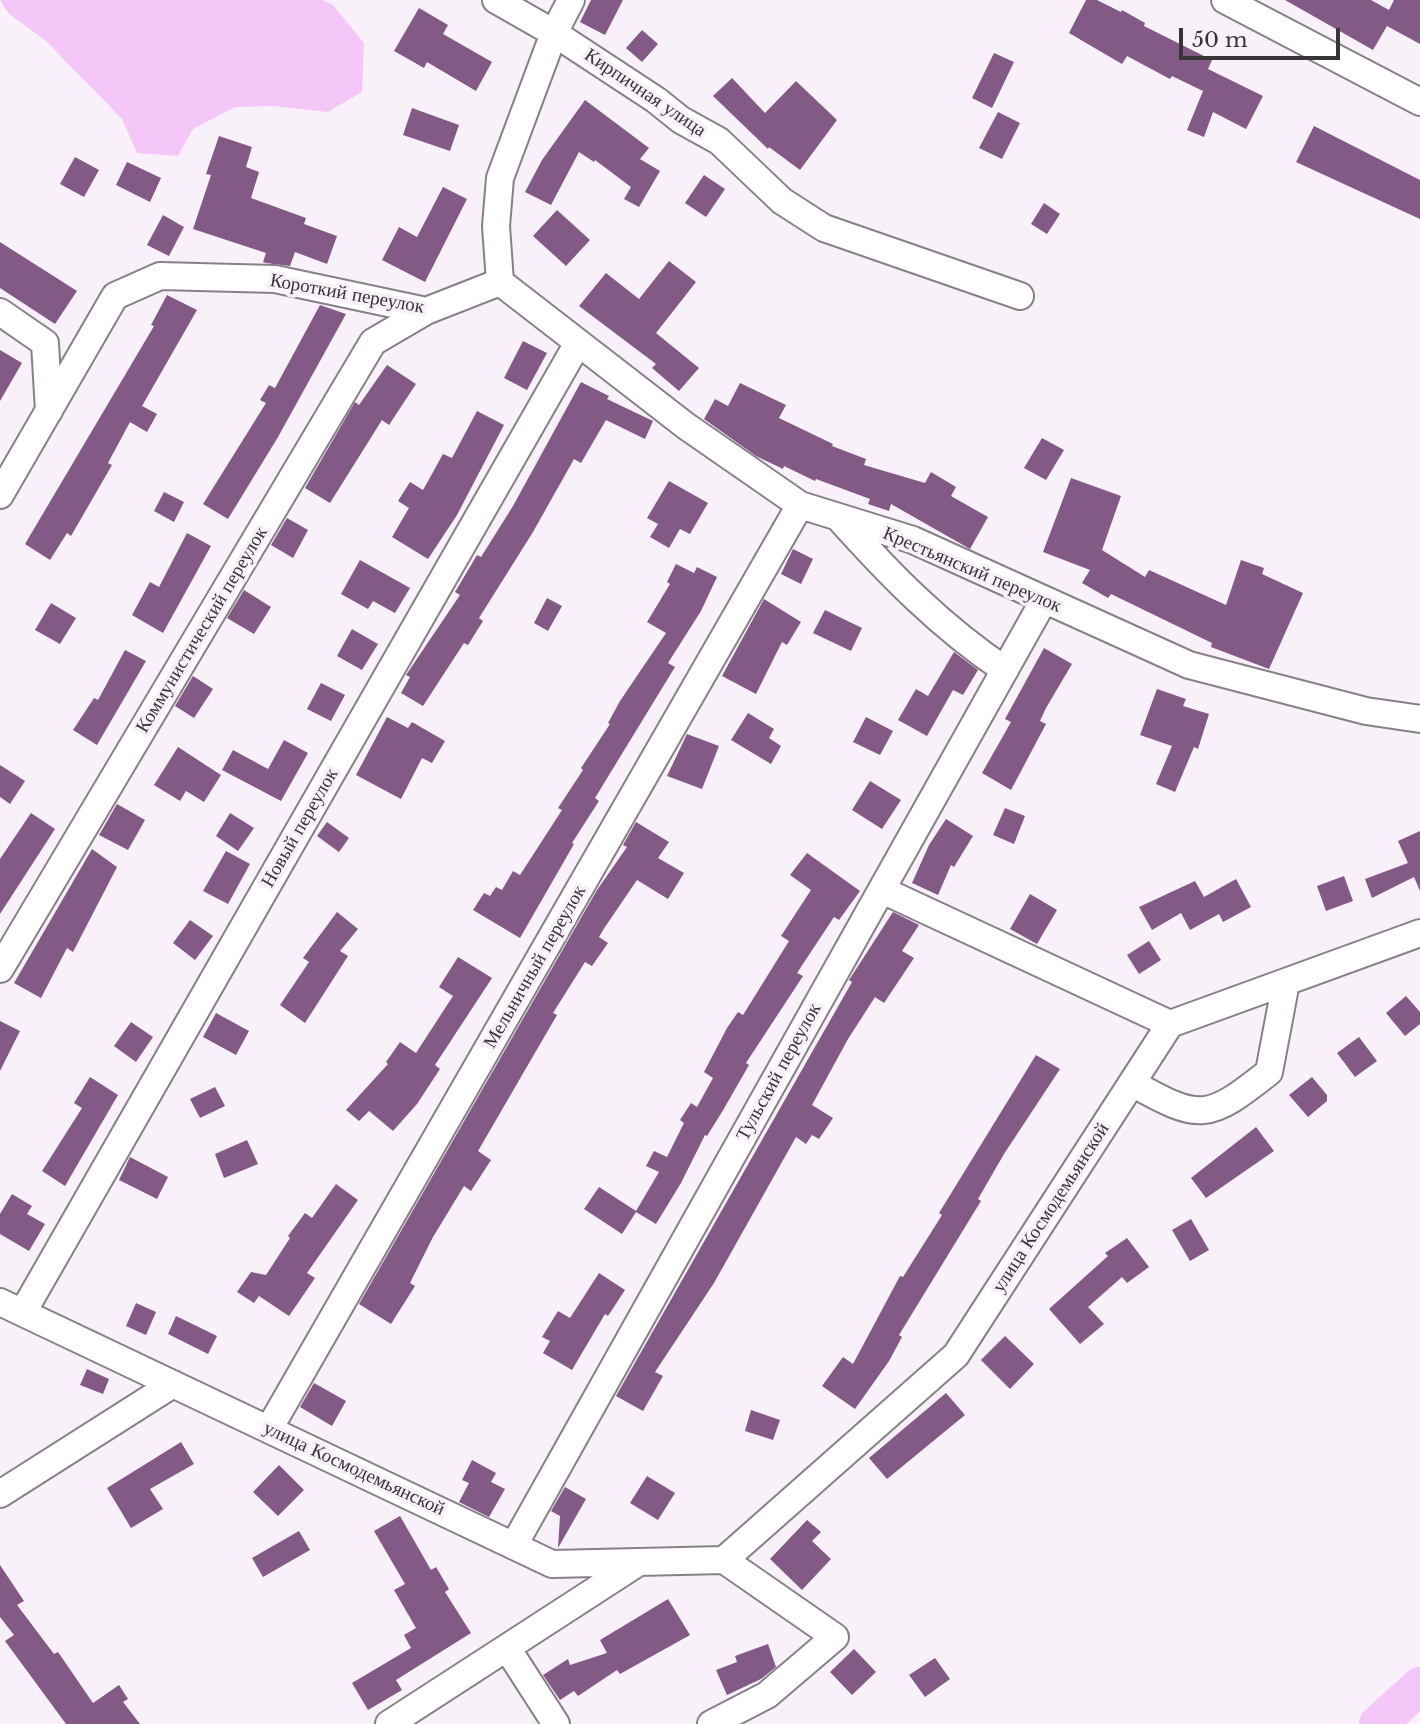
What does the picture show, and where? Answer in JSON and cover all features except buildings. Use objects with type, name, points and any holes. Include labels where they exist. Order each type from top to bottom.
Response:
[{"type":"street","name":"Кирпичная улица","points":[[496,0],[554,33],[656,100],[681,120],[719,141],[782,201],[824,228],[1020,296]]},
{"type":"street","points":[[500,282],[496,226],[500,178],[554,33],[571,0]]},
{"type":"street","points":[[1225,0],[1420,102]]},
{"type":"street","name":"Короткий переулок","points":[[0,495],[115,296],[160,276],[275,279],[426,311],[500,282]]},
{"type":"street","name":"Крестьянский переулок","points":[[500,282],[686,426],[800,505],[913,540],[1189,665],[1366,711],[1420,719]]},
{"type":"street","name":"Коммунистический переулок","points":[[0,969],[373,342],[426,311]]},
{"type":"street","points":[[0,312],[45,343],[49,411]]},
{"type":"street","name":"Новый переулок","points":[[11,1307],[578,343]]},
{"type":"street","name":"Мельничный переулок","points":[[269,1429],[800,505]]},
{"type":"street","points":[[838,517],[891,577],[958,638],[1005,670]]},
{"type":"street","name":"Тульский переулок","points":[[514,1545],[1044,600]]},
{"type":"street","points":[[882,890],[1170,1024],[1420,933]]},
{"type":"street","points":[[1132,1083],[1164,1102],[1204,1112],[1228,1104],[1269,1072],[1286,982]]},
{"type":"street","name":"улица Космодемьянской","points":[[11,1307],[552,1564],[724,1560],[956,1355],[1170,1024]]},
{"type":"street","points":[[0,1494],[173,1384]]},
{"type":"street","points":[[711,1724],[767,1695],[835,1637],[724,1560]]},
{"type":"street","points":[[389,1724],[639,1562]]},
{"type":"street","points":[[507,1648],[556,1724]]},
{"type":"shaded area","points":[[0,0],[322,0],[333,5],[364,43],[362,92],[328,112],[273,106],[235,107],[193,129],[178,156],[137,153],[122,119],[45,40],[9,14]]},
{"type":"waterway","points":[[1378,1724],[1420,1686]]}]
